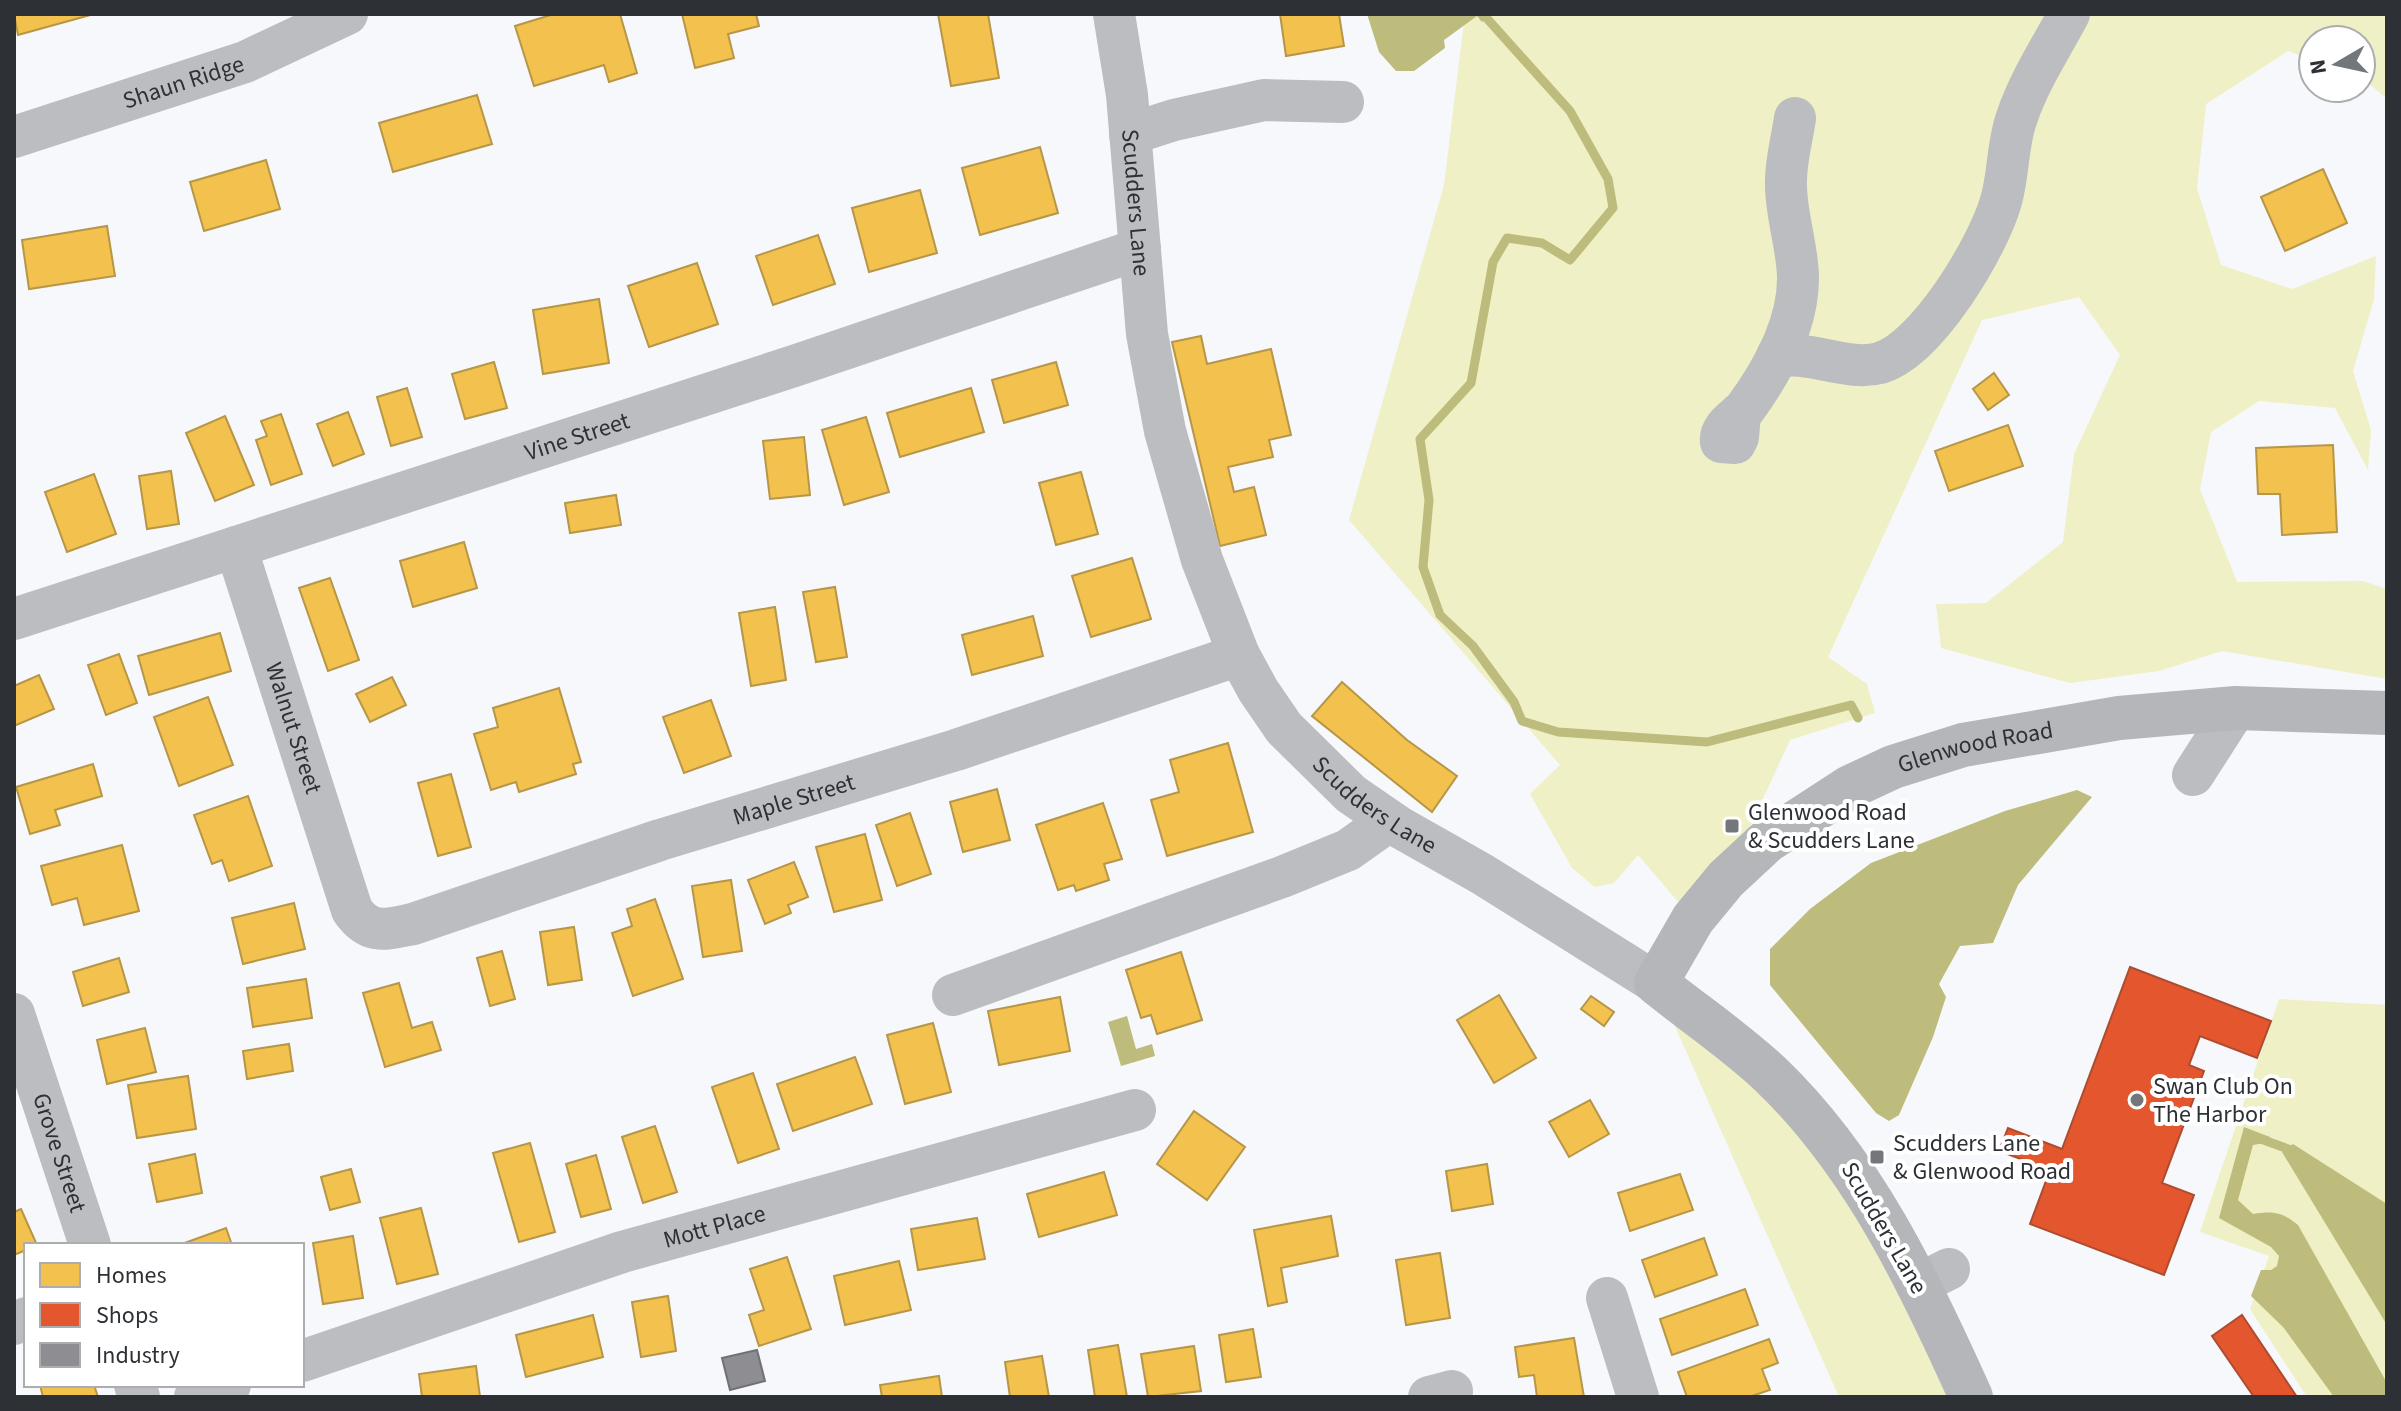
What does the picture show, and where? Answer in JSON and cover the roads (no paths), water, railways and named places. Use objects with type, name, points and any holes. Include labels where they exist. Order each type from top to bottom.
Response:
[{"type":"main road","name":"Glenwood Road","points":[[1656,983],[1693,919],[1726,879],[1767,841],[1850,787],[1893,767],[1963,745],[2119,718],[2236,708],[2387,713]]},
{"type":"main road","name":"Scudders Lane","points":[[1656,983],[1769,1074],[1835,1146],[1933,1277],[1971,1397]]},
{"type":"street","name":"Shaun Ridge","points":[[14,137],[245,62],[347,14]]},
{"type":"street","name":"Scudders Lane","points":[[1114,14],[1130,134],[1147,334],[1165,431],[1202,560],[1239,655],[1258,690],[1284,728],[1351,794],[1389,821],[1482,874],[1656,983]]},
{"type":"street","points":[[1777,356],[1802,356],[1861,365],[1897,356],[1917,340],[1945,307],[1989,230],[2001,204],[2018,114],[2069,14]]},
{"type":"street","points":[[1130,134],[1174,120],[1264,100],[1343,102]]},
{"type":"street","points":[[1740,413],[1758,390],[1787,336],[1798,278],[1786,184],[1795,118]]},
{"type":"street","name":"Vine Street","points":[[14,619],[797,365],[1140,249]]},
{"type":"street","name":"Walnut Street","points":[[236,547],[352,910]]},
{"type":"street","name":"Maple Street","points":[[352,910],[359,920],[379,931],[413,924],[660,840],[956,750],[1239,655]]},
{"type":"street","points":[[2193,775],[2236,708]]},
{"type":"street","points":[[953,995],[1282,877],[1348,850],[1389,821]]},
{"type":"street","name":"Grove Street","points":[[14,1014],[89,1243]]},
{"type":"street","name":"Mott Place","points":[[304,1360],[622,1252],[1135,1110]]},
{"type":"street","points":[[1607,1298],[1638,1397]]},
{"type":"street","points":[[195,1397],[224,1387]]},
{"type":"waterway","points":[[1483,14],[1570,111],[1608,179],[1613,208],[1570,260],[1542,243],[1507,238],[1493,262],[1471,383],[1420,439],[1429,500],[1423,567],[1440,615],[1473,646],[1514,702],[1522,721],[1558,732],[1707,742],[1851,705],[1858,718]]},
{"type":"waterway","points":[[2258,1138],[2295,1154]]},
{"type":"place","name":"Glenwood Road & Scudders Lane","points":[[1732,826]]},
{"type":"place","name":"Swan Club On The Harbor","points":[[2137,1100]]},
{"type":"place","name":"Scudders Lane & Glenwood Road","points":[[1877,1157]]}]
